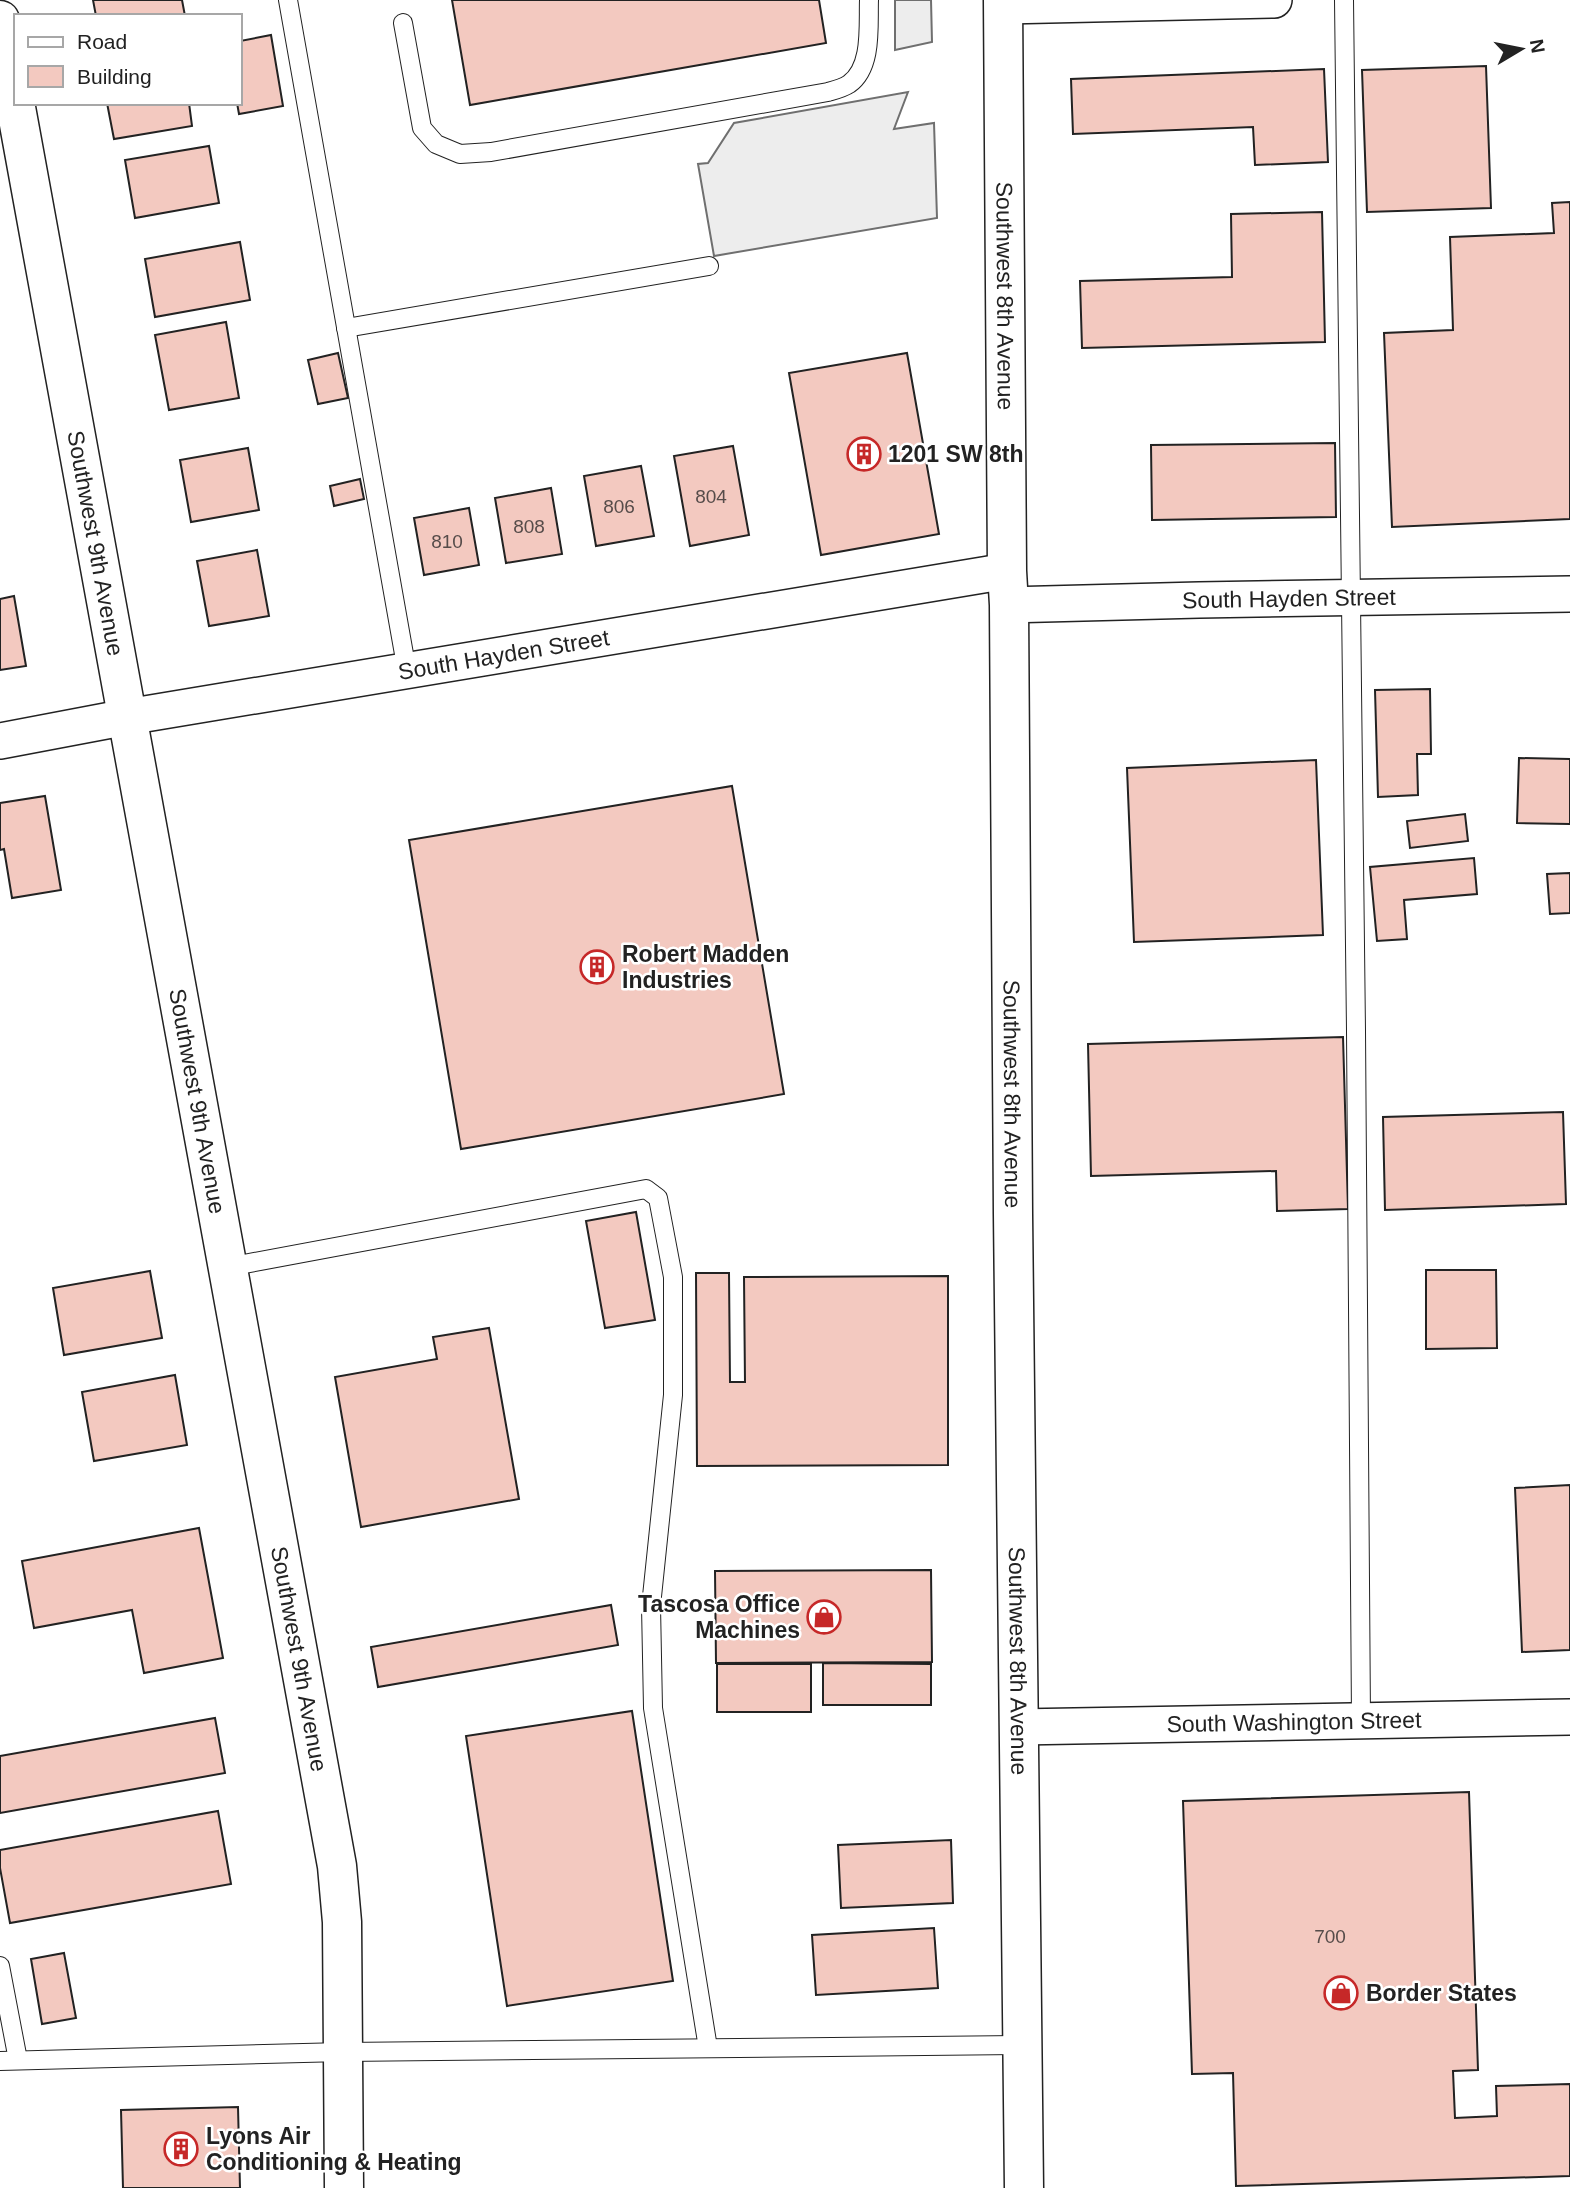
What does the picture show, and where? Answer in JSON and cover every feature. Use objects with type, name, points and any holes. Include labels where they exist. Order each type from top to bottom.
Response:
[{"type":"street","points":[[1003,3],[1274,0]]},
{"type":"street","name":"Southwest 8th Avenue","points":[[1003,3],[1024,2188]]},
{"type":"street","name":"Southwest 9th Avenue","points":[[0,20],[14,97]]},
{"type":"street","name":"Southwest 9th Avenue","points":[[15,105],[337,1866],[342,1922],[344,2188]]},
{"type":"street","name":"South Hayden Street","points":[[0,741],[127,717],[407,671],[1008,588],[1350,598],[1570,594]]},
{"type":"street","name":"South Washington Street","points":[[1018,1727],[1570,1717]]},
{"type":"lane","points":[[288,0],[407,671]]},
{"type":"lane","points":[[403,23],[422,128],[436,144],[460,154],[504,150],[828,92],[849,84],[859,73],[865,56],[869,0]]},
{"type":"lane","points":[[1344,0],[1361,1720]]},
{"type":"lane","points":[[346,328],[709,266]]},
{"type":"lane","points":[[228,1267],[646,1189],[658,1198],[673,1277],[673,1395],[651,1606],[653,1708],[708,2048]]},
{"type":"lane","points":[[0,1966],[9,2060],[343,2052],[1023,2045]]},
{"type":"shaded area","points":[[895,0],[931,0],[932,42],[895,50]]},
{"type":"shaded area","points":[[908,92],[894,129],[934,123],[937,218],[714,256],[698,164],[708,163],[734,123]]},
{"type":"building","points":[[93,0],[182,0],[185,14],[96,14]]},
{"type":"building","points":[[452,0],[819,0],[826,43],[470,105]]},
{"type":"building","points":[[271,35],[283,106],[239,114],[237,105],[242,105],[242,41]]},
{"type":"building","points":[[1486,66],[1491,208],[1367,212],[1362,70]]},
{"type":"building","points":[[1324,69],[1328,162],[1255,165],[1253,127],[1073,134],[1071,79]]},
{"type":"building","points":[[107,105],[189,105],[192,126],[114,139]]},
{"type":"building","points":[[209,146],[219,203],[135,218],[125,160]]},
{"type":"building","points":[[1570,202],[1570,519],[1392,527],[1384,333],[1453,330],[1450,237],[1554,233],[1552,203]]},
{"type":"building","points":[[1322,212],[1325,342],[1082,348],[1080,281],[1232,277],[1231,214]]},
{"type":"building","points":[[240,242],[250,300],[155,317],[145,259]]},
{"type":"building","points":[[226,322],[239,398],[169,410],[155,335]]},
{"type":"building","points":[[338,353],[348,398],[318,404],[308,360]]},
{"type":"building","name":"1201 SW 8th","points":[[907,353],[939,534],[821,555],[789,373]]},
{"type":"building","points":[[1335,443],[1336,517],[1152,520],[1151,445]]},
{"type":"building","points":[[733,446],[749,535],[690,546],[674,456]]},
{"type":"building","points":[[248,448],[259,510],[191,522],[180,460]]},
{"type":"building","points":[[641,466],[654,536],[596,546],[584,476]]},
{"type":"building","points":[[360,479],[364,499],[334,506],[330,486]]},
{"type":"building","points":[[551,488],[562,554],[506,563],[495,498]]},
{"type":"building","points":[[469,508],[479,565],[424,575],[414,518]]},
{"type":"building","points":[[257,550],[269,616],[209,626],[197,561]]},
{"type":"building","points":[[14,596],[26,666],[0,670],[0,599]]},
{"type":"building","points":[[1430,689],[1431,754],[1417,754],[1418,795],[1378,797],[1375,690]]},
{"type":"building","points":[[1519,758],[1570,759],[1570,824],[1517,823]]},
{"type":"building","points":[[1316,760],[1323,935],[1134,942],[1127,768]]},
{"type":"building","name":"Robert Madden Industries","points":[[732,786],[784,1094],[461,1149],[409,840]]},
{"type":"building","points":[[45,796],[61,890],[12,898],[4,849],[0,850],[0,803]]},
{"type":"building","points":[[1465,814],[1468,841],[1410,848],[1407,821]]},
{"type":"building","points":[[1474,858],[1477,894],[1404,900],[1407,939],[1377,941],[1370,867]]},
{"type":"building","points":[[1570,873],[1570,913],[1550,914],[1547,874]]},
{"type":"building","points":[[1343,1037],[1348,1209],[1277,1211],[1276,1171],[1091,1176],[1088,1044]]},
{"type":"building","points":[[1563,1112],[1566,1204],[1385,1210],[1383,1117]]},
{"type":"building","points":[[636,1212],[655,1320],[605,1328],[586,1221]]},
{"type":"building","points":[[1426,1270],[1496,1270],[1497,1348],[1426,1349]]},
{"type":"building","points":[[150,1271],[162,1338],[64,1355],[53,1288]]},
{"type":"building","points":[[696,1273],[729,1273],[730,1382],[745,1382],[744,1277],[948,1276],[948,1465],[697,1466]]},
{"type":"building","points":[[489,1328],[519,1499],[361,1527],[335,1377],[437,1359],[433,1337]]},
{"type":"building","points":[[175,1375],[187,1445],[94,1461],[82,1392]]},
{"type":"building","points":[[1570,1485],[1570,1650],[1522,1652],[1515,1488]]},
{"type":"building","points":[[199,1528],[223,1658],[144,1673],[132,1610],[34,1628],[22,1561]]},
{"type":"building","name":"Tascosa Office Machines","points":[[931,1570],[932,1662],[716,1663],[715,1571]]},
{"type":"building","points":[[611,1605],[618,1645],[378,1687],[371,1647]]},
{"type":"building","points":[[823,1663],[931,1664],[931,1705],[823,1705]]},
{"type":"building","points":[[717,1664],[811,1664],[811,1712],[717,1712]]},
{"type":"building","points":[[632,1711],[673,1981],[507,2006],[466,1736]]},
{"type":"building","points":[[215,1718],[225,1773],[0,1813],[0,1756]]},
{"type":"building","points":[[1469,1792],[1478,2070],[1453,2071],[1455,2118],[1497,2116],[1496,2086],[1570,2084],[1570,2176],[1236,2186],[1233,2073],[1192,2074],[1183,1801]]},
{"type":"building","points":[[218,1811],[231,1884],[10,1923],[0,1868],[0,1850]]},
{"type":"building","points":[[951,1840],[953,1903],[841,1908],[838,1845]]},
{"type":"building","points":[[934,1928],[938,1988],[816,1995],[812,1935]]},
{"type":"building","points":[[64,1953],[76,2018],[42,2024],[31,1959]]},
{"type":"building","name":"Lyons Air Conditioning & Heating","points":[[238,2107],[240,2188],[123,2188],[121,2110]]},
{"type":"place","name":"1201 SW 8th","points":[[864,454]]},
{"type":"place","name":"Robert Madden Industries","points":[[597,967]]},
{"type":"place","name":"Tascosa Office Machines","points":[[824,1617]]},
{"type":"place","name":"Border States","points":[[1341,1993]]},
{"type":"place","name":"Lyons Air Conditioning & Heating","points":[[181,2149]]}]
